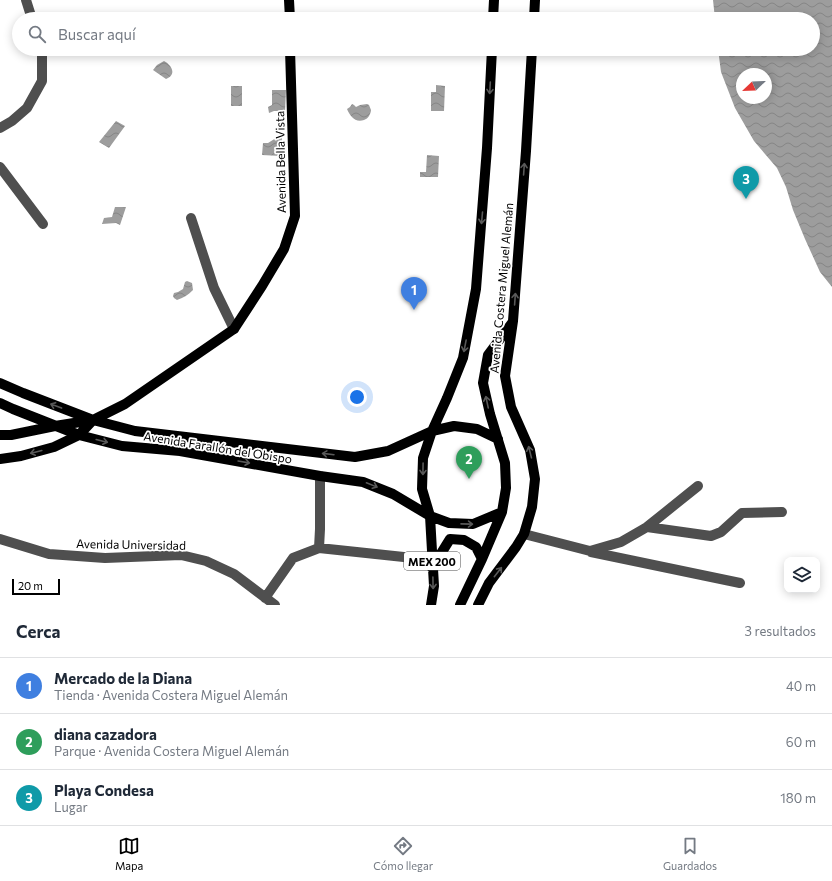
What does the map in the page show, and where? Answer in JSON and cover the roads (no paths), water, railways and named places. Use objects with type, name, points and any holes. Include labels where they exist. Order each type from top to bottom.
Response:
[{"type":"main road","points":[[289,0],[290,12]]},
{"type":"main road","points":[[493,12],[494,0]]},
{"type":"main road","points":[[534,12],[535,0]]},
{"type":"main road","name":"Avenida Bella Vista","points":[[93,420],[125,404],[234,329],[284,249],[295,216],[290,56]]},
{"type":"main road","name":"Avenida Costera Miguel Alemán","points":[[432,431],[463,358],[476,289],[487,148],[492,56]]},
{"type":"main road","name":"Avenida Costera Miguel Alemán","points":[[478,605],[489,583],[524,534],[532,507],[535,479],[530,450],[512,406],[505,376],[513,321],[532,56]]},
{"type":"main road","points":[[460,605],[502,512],[506,488],[505,463],[490,414],[483,383],[488,355],[513,321]]},
{"type":"main road","name":"Avenida Farallón del Obispo","points":[[0,383],[23,394],[93,420],[135,431],[355,457],[388,451],[432,431]]},
{"type":"main road","name":"Avenida Farallón del Obispo","points":[[0,403],[79,435],[122,446],[180,451],[320,476],[363,482],[394,494],[430,516]]},
{"type":"main road","points":[[0,435],[11,435],[93,420]]},
{"type":"main road","points":[[0,459],[21,456],[54,447],[79,435],[93,420]]},
{"type":"main road","points":[[498,439],[477,429],[454,426],[432,431],[423,458],[422,489],[430,516],[449,523],[473,524],[502,512]]},
{"type":"main road","name":"MEX 200","points":[[430,516],[434,586],[431,605]]},
{"type":"main road","points":[[432,564],[450,539],[464,540],[476,547],[482,559]]},
{"type":"street","points":[[26,0],[30,12]]},
{"type":"street","points":[[0,128],[12,121],[27,108],[42,81],[42,56]]},
{"type":"street","points":[[0,167],[43,224]]},
{"type":"street","points":[[191,218],[214,288],[234,329]]},
{"type":"street","points":[[319,548],[320,476]]},
{"type":"street","points":[[590,552],[621,542],[647,526],[698,486]]},
{"type":"street","points":[[647,526],[710,536],[720,532],[742,513],[782,512]]},
{"type":"street","points":[[524,534],[590,552],[740,583]]},
{"type":"street","name":"Avenida Universidad","points":[[0,539],[49,554],[105,558],[181,555],[206,561],[234,574],[275,605]]},
{"type":"street","points":[[265,598],[293,558],[319,548],[432,564]]},
{"type":"water","points":[[713,0],[832,0],[832,287],[820,272],[793,210],[786,187],[777,168],[754,141],[735,108],[721,72],[719,56],[820,56],[820,12],[714,12]]},
{"type":"water","points":[[164,61],[171,67],[172,70],[171,75],[166,79],[153,70],[157,65]]},
{"type":"water","points":[[436,85],[445,86],[444,111],[431,111],[431,92],[436,92]]},
{"type":"water","points":[[231,86],[242,86],[242,106],[231,106]]},
{"type":"water","points":[[272,90],[286,90],[285,111],[274,111],[269,113],[268,107],[272,105]]},
{"type":"water","points":[[352,104],[356,107],[360,105],[369,105],[371,110],[369,117],[361,121],[355,120],[347,109]]},
{"type":"water","points":[[116,121],[125,126],[109,148],[99,142]]},
{"type":"water","points":[[276,138],[282,138],[281,156],[262,155],[263,143],[268,143]]},
{"type":"water","points":[[427,155],[439,156],[438,177],[420,177],[420,172],[426,172]]},
{"type":"water","points":[[115,207],[126,207],[120,225],[116,223],[102,224],[104,218],[112,217]]},
{"type":"water","points":[[187,281],[192,283],[193,290],[177,300],[173,296],[174,293],[183,289],[185,282]]},
{"type":"place","name":"Playa Condesa","points":[[746,199]]},
{"type":"place","name":"Mercado de la Diana","points":[[414,310]]},
{"type":"place","name":"diana cazadora","points":[[469,479]]}]
